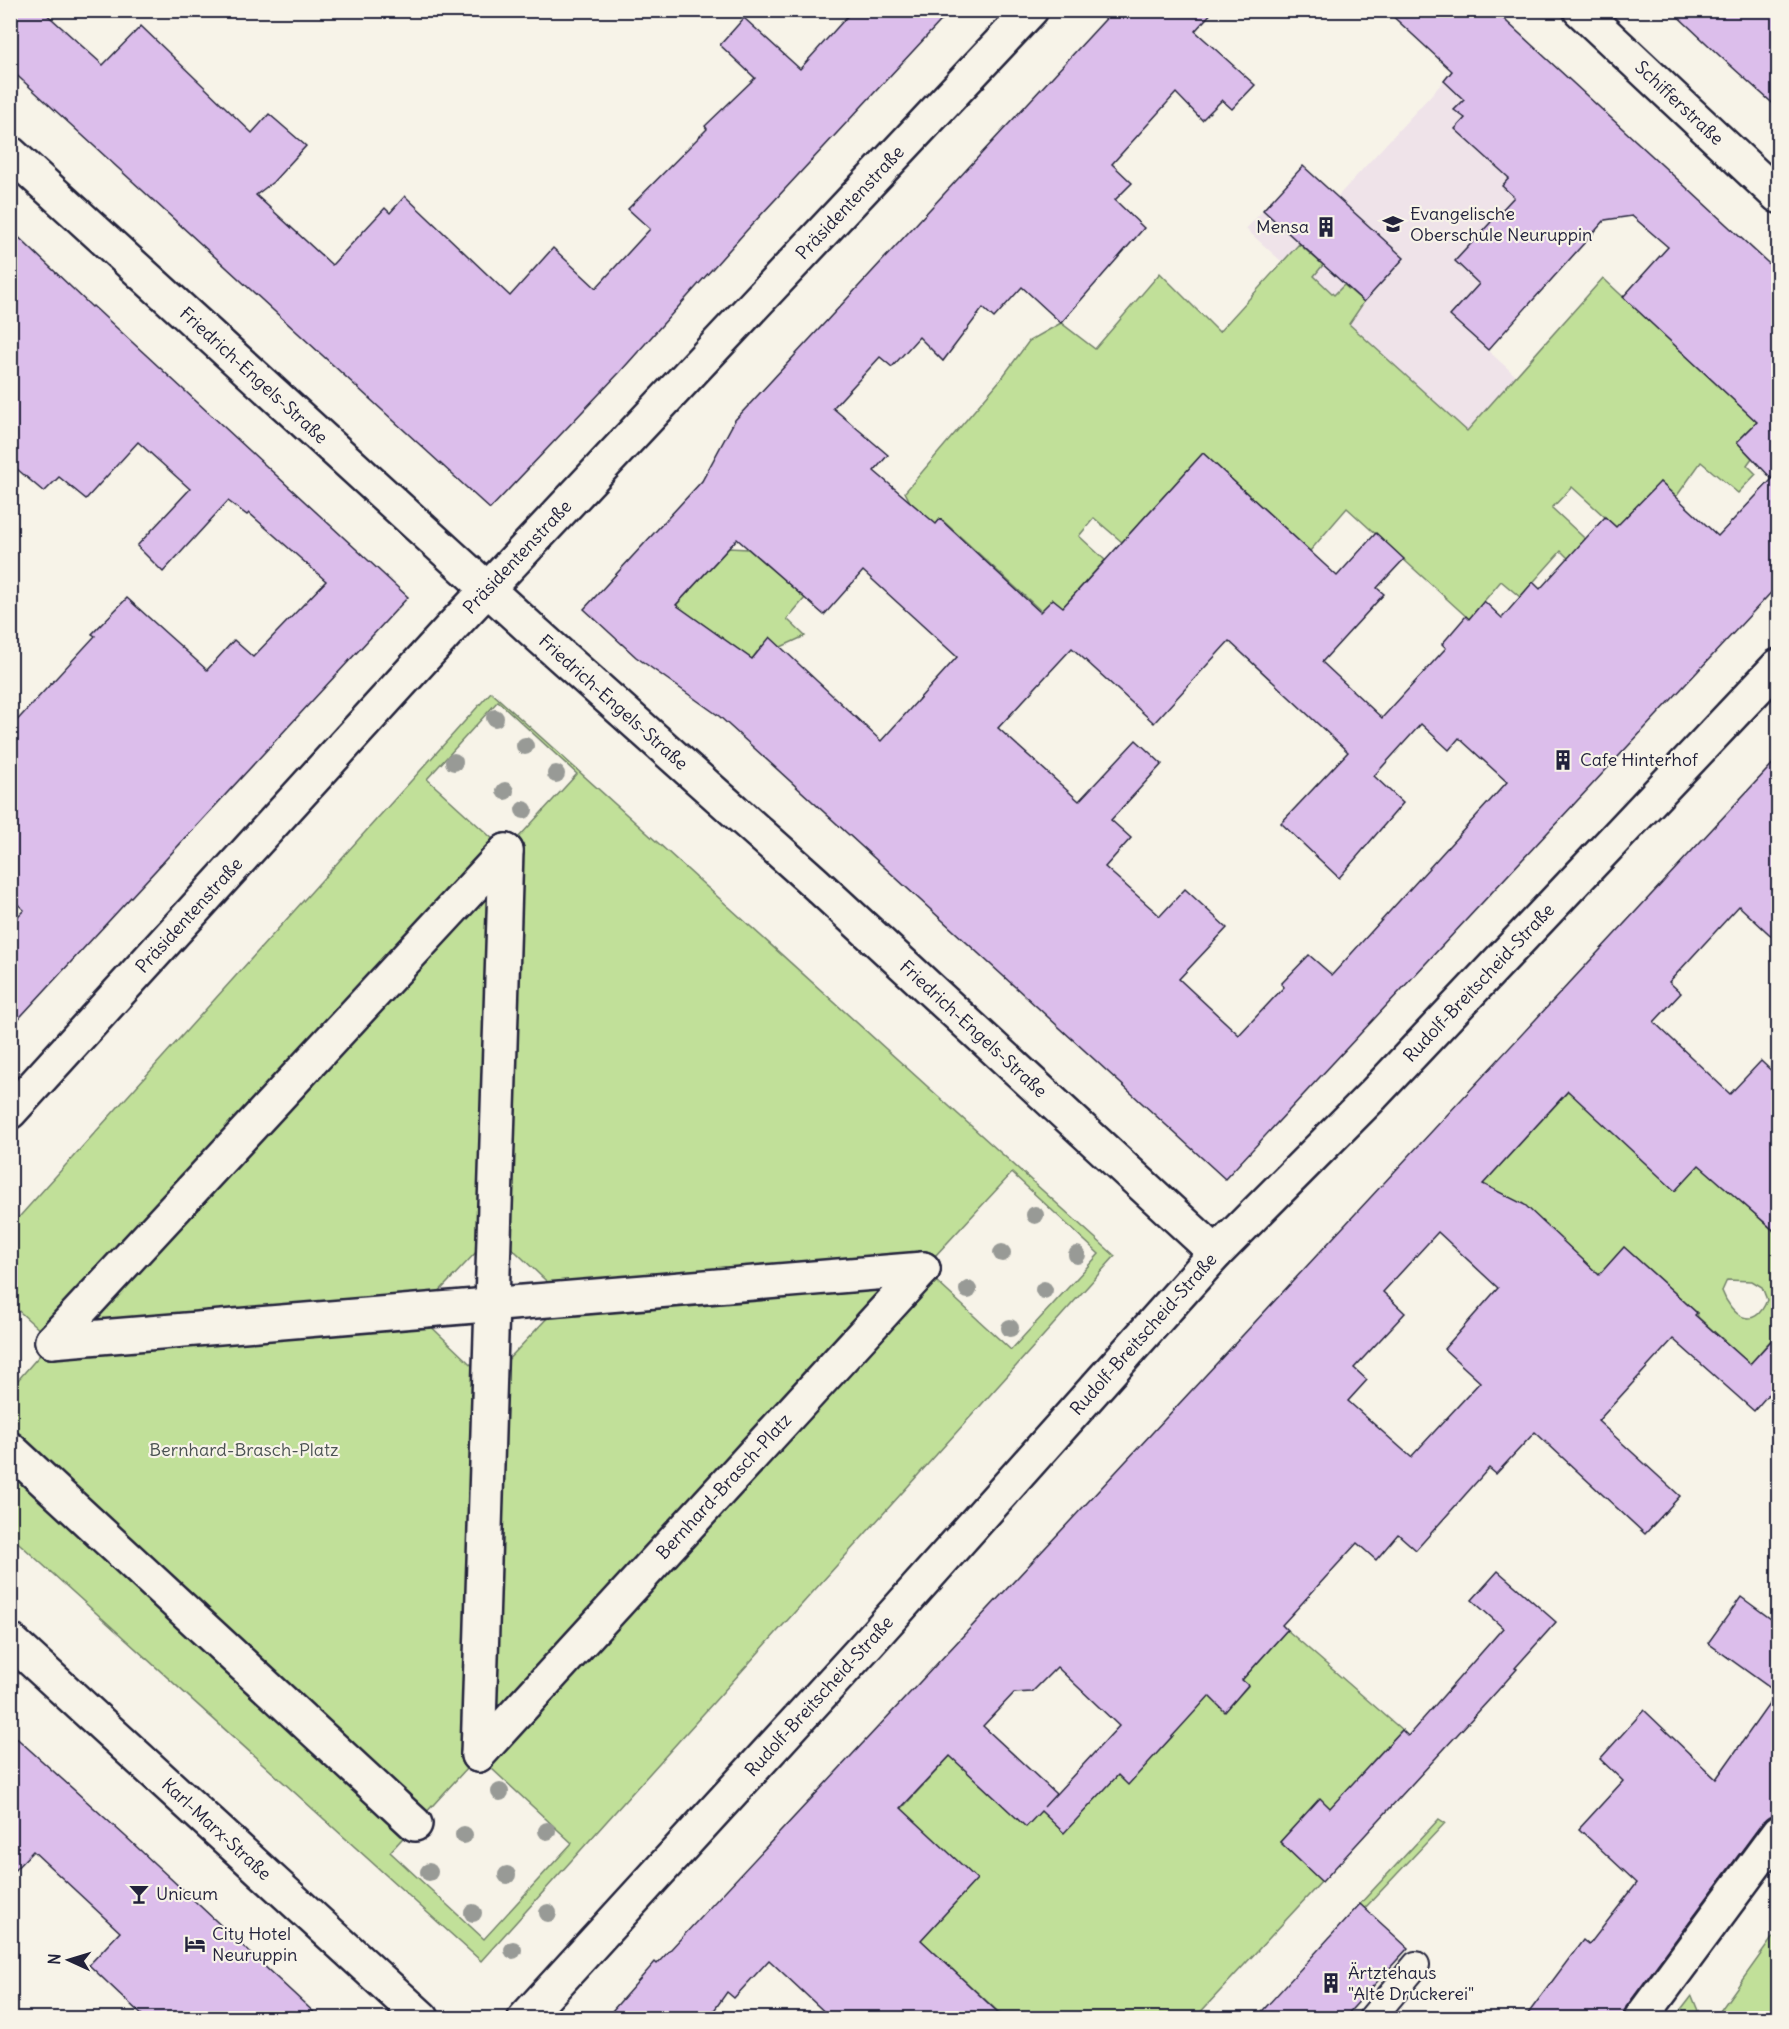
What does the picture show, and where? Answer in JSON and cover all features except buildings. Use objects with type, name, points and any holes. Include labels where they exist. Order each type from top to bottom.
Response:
[{"type":"street","name":"Präsidentenstraße","points":[[10,1112],[489,588],[1031,10]]},
{"type":"street","name":"Schifferstraße","points":[[1580,10],[1779,196]]},
{"type":"street","name":"Friedrich-Engels-Straße","points":[[10,153],[823,890],[1216,1253]]},
{"type":"street","name":"Rudolf-Breitscheid-Straße","points":[[525,2019],[869,1642],[1216,1253],[1373,1095],[1779,666]]},
{"type":"street","points":[[506,851],[494,1257],[493,1304],[52,1341],[506,851]]},
{"type":"street","name":"Bernhard-Brasch-Platz","points":[[923,1269],[478,1755],[493,1304],[923,1269]]},
{"type":"street","points":[[10,1449],[414,1824]]},
{"type":"street","name":"Karl-Marx-Straße","points":[[10,1640],[422,2019]]},
{"type":"street","points":[[1641,2019],[1779,1833]]},
{"type":"lane","points":[[1372,2019],[1416,1965]]},
{"type":"shaded area","name":"Evangelische Oberschule Neuruppin","points":[[1502,18],[1585,95],[1502,185],[1539,219],[1450,316],[1516,376],[1467,431],[1246,229],[1303,166],[1337,197]]},
{"type":"green space","points":[[1299,244],[1323,265],[1314,276],[1334,295],[1344,285],[1364,302],[1349,324],[1467,431],[1603,278],[1757,422],[1737,442],[1752,458],[1747,465],[1756,474],[1738,493],[1701,462],[1676,497],[1660,482],[1627,537],[1572,487],[1552,508],[1610,562],[1591,581],[1561,551],[1520,597],[1501,581],[1469,619],[1347,508],[1310,551],[1203,453],[1122,542],[1094,518],[1079,536],[1105,560],[1063,607],[1041,611],[941,519],[932,528],[915,512],[905,492],[1001,379],[1029,341],[1061,323],[1095,349],[1160,273],[1219,332]]},
{"type":"green space","points":[[729,548],[748,549],[805,598],[787,619],[805,636],[761,656],[757,652],[752,659],[676,605]]},
{"type":"green space","name":"Bernhard-Brasch-Platz","points":[[491,692],[1115,1256],[481,1961],[11,1536],[11,1388],[52,1341],[11,1304],[11,1226]],"holes":[[[498,701],[577,774],[506,851],[427,779]],[[1012,1173],[1099,1254],[1011,1350],[923,1269]],[[495,1232],[565,1299],[488,1381],[418,1314]],[[478,1756],[572,1843],[484,1939],[390,1852]]]},
{"type":"green space","points":[[1577,1082],[1700,1164],[1778,1235],[1778,1332],[1750,1364],[1624,1247],[1599,1275],[1522,1203],[1468,1200]],"holes":[[[1727,1280],[1752,1281],[1762,1287],[1767,1300],[1762,1310],[1756,1316],[1749,1318],[1737,1313],[1722,1291]]]},
{"type":"green space","points":[[1287,1630],[1402,1730],[1373,1761],[1335,1813],[1320,1799],[1280,1842],[1322,1881],[1195,2018],[1005,2018],[845,1870],[965,1740],[1064,1832],[1118,1775],[1128,1784],[1172,1737],[1180,1669],[1225,1711],[1248,1686],[1242,1680]]},
{"type":"green space","points":[[1439,1819],[1445,1823],[1364,1909],[1359,1905]]},
{"type":"green space","points":[[1778,1930],[1778,2018],[1715,2018]]},
{"type":"green space","points":[[1692,1996],[1701,2018],[1675,2018]]},
{"type":"place","name":"Evangelische Oberschule Neuruppin","points":[[1393,224]]},
{"type":"place","name":"Mensa","points":[[1326,227]]},
{"type":"place","name":"Cafe Hinterhof","points":[[1563,760]]},
{"type":"place","name":"Unicum","points":[[139,1894]]},
{"type":"place","name":"City Hotel Neuruppin","points":[[195,1944]]},
{"type":"place","name":"Ärtztehaus \"Alte Druckerei\"","points":[[1331,1983]]}]
